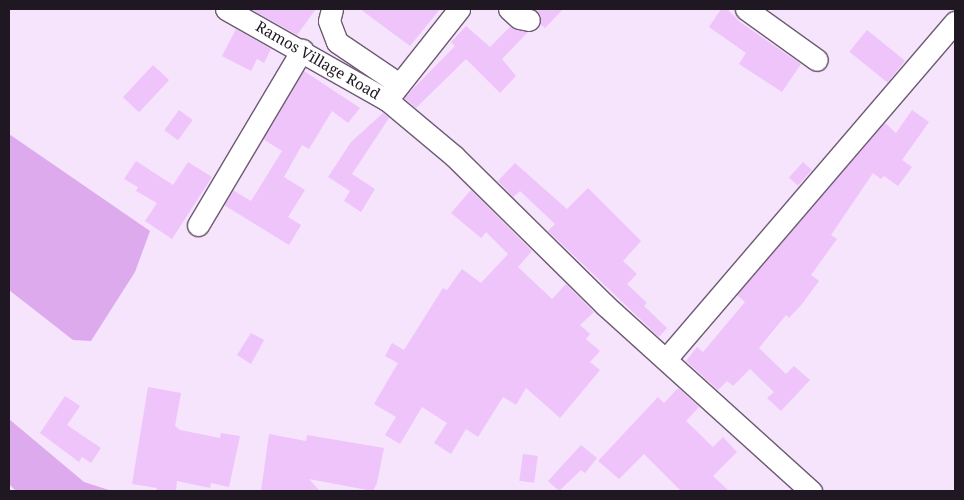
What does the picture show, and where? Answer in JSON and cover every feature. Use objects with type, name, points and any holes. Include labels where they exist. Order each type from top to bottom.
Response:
[{"type":"street","name":"Ramos Village Road","points":[[226,9],[302,50],[393,92],[459,9]]},
{"type":"street","points":[[332,9],[329,21],[337,42],[393,92],[454,156],[605,305],[812,491]]},
{"type":"street","points":[[509,9],[519,18],[529,20]]},
{"type":"street","points":[[746,9],[817,60]]},
{"type":"street","points":[[666,359],[955,22]]},
{"type":"street","points":[[198,224],[302,50]]},
{"type":"shaded area","points":[[9,134],[150,231],[135,272],[91,341],[73,340],[9,290]]},
{"type":"shaded area","points":[[9,419],[84,482],[112,491],[16,491],[9,484]]},
{"type":"building","points":[[251,9],[316,9],[297,35]]},
{"type":"building","points":[[360,9],[440,9],[410,46]]},
{"type":"building","points":[[534,9],[563,9],[545,28],[540,24],[541,16]]},
{"type":"building","points":[[721,9],[727,9],[740,22],[801,64],[782,92],[739,64],[746,53],[709,27]]},
{"type":"building","points":[[466,26],[490,47],[510,27],[528,32],[502,59],[516,76],[500,93],[466,59],[416,108],[404,98],[455,46],[451,42]]},
{"type":"building","points":[[236,29],[271,49],[264,63],[257,59],[251,71],[222,56]]},
{"type":"building","points":[[867,30],[905,61],[887,83],[849,52]]},
{"type":"building","points":[[153,65],[169,80],[139,112],[123,97]]},
{"type":"building","points":[[304,71],[360,108],[348,123],[332,111],[309,149],[302,145],[284,177],[305,190],[288,217],[301,225],[289,245],[224,205],[233,190],[251,201],[282,151],[263,139]]},
{"type":"building","points":[[179,110],[193,120],[178,140],[164,130]]},
{"type":"building","points":[[912,110],[929,122],[902,160],[912,167],[898,186],[884,176],[881,179],[873,173],[831,235],[837,239],[811,275],[819,281],[802,304],[789,318],[786,315],[759,348],[786,374],[794,366],[810,380],[781,411],[767,398],[774,392],[750,369],[733,386],[727,381],[718,390],[686,361],[697,347],[703,352],[745,302],[737,295],[885,123],[896,133]]},
{"type":"building","points":[[383,113],[389,118],[352,174],[375,189],[361,212],[344,201],[350,191],[328,177],[351,142]]},
{"type":"building","points":[[136,161],[173,185],[188,162],[212,177],[172,239],[145,221],[157,203],[136,191],[138,187],[124,179]]},
{"type":"building","points":[[803,162],[812,170],[798,186],[789,178]]},
{"type":"building","points":[[515,163],[567,209],[588,188],[641,241],[623,261],[637,274],[627,284],[647,303],[644,306],[667,328],[659,337],[548,231],[555,224],[520,191],[513,197],[498,181]]},
{"type":"building","points":[[471,190],[532,251],[518,267],[552,299],[566,284],[594,312],[580,325],[590,334],[586,339],[600,351],[590,362],[600,370],[560,418],[526,388],[516,405],[503,397],[478,437],[466,429],[451,454],[434,443],[447,423],[422,407],[400,444],[385,435],[396,417],[374,404],[398,363],[385,356],[392,343],[404,350],[443,288],[447,290],[462,269],[481,283],[508,254],[486,232],[481,238],[451,213]]},
{"type":"building","points":[[251,333],[264,340],[251,364],[237,355]]},
{"type":"building","points":[[148,387],[181,393],[175,426],[180,430],[220,438],[221,433],[240,436],[229,487],[211,483],[210,488],[177,481],[176,491],[156,491],[157,488],[132,484]]},
{"type":"building","points":[[678,388],[699,407],[686,421],[713,447],[723,437],[737,452],[713,476],[729,491],[681,491],[644,454],[619,479],[598,461],[658,397],[664,403]]},
{"type":"building","points":[[65,396],[80,406],[67,425],[101,448],[91,463],[82,457],[79,462],[40,433]]},
{"type":"building","points":[[269,434],[306,441],[307,435],[384,448],[377,483],[373,491],[309,479],[320,491],[261,491]]},
{"type":"building","points":[[581,445],[597,458],[585,473],[581,470],[559,491],[548,481]]},
{"type":"building","points":[[523,454],[538,456],[534,483],[519,481]]}]
